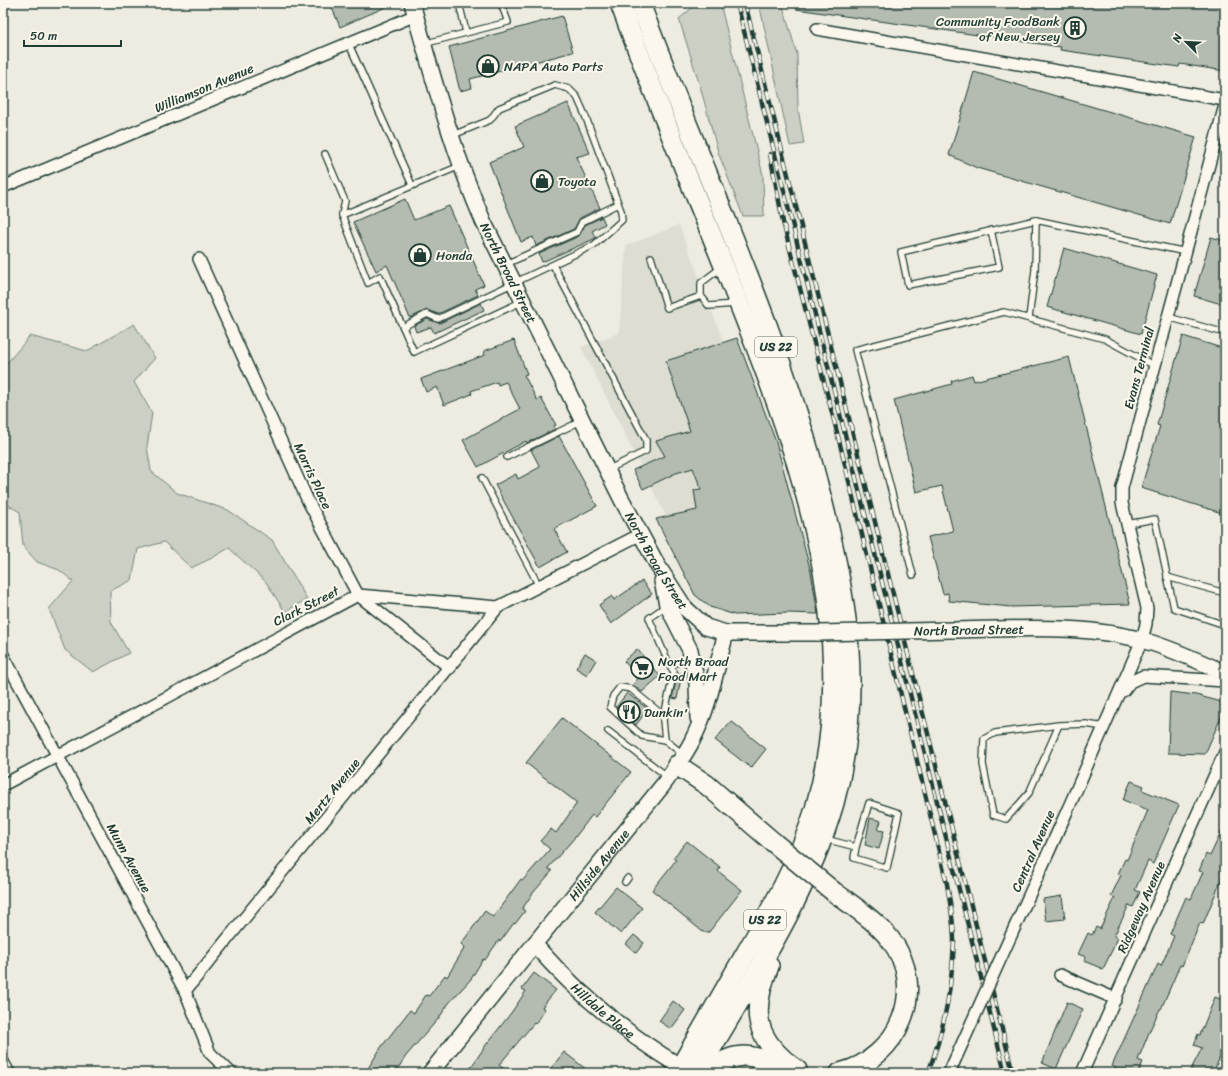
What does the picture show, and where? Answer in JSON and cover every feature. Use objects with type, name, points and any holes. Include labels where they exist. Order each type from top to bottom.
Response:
[{"type":"highway","name":"US 22","points":[[620,3],[739,303],[786,430],[824,572],[833,649],[832,717],[821,785],[812,816],[796,859],[778,897],[685,1071]]},
{"type":"highway","name":"US 22","points":[[640,3],[784,369],[799,414],[835,550],[847,618],[850,700],[847,733],[840,778],[822,838],[810,871],[792,908],[685,1071]]},
{"type":"highway","points":[[677,766],[706,785],[834,892],[877,925],[890,939],[902,960],[906,978],[907,995],[899,1028],[883,1049],[863,1067],[840,1073]]},
{"type":"highway","points":[[792,908],[763,981],[758,1007],[761,1029],[767,1042],[777,1053],[801,1071]]},
{"type":"highway","points":[[707,1073],[718,1063],[738,1056],[752,1057],[801,1071]]},
{"type":"main road","name":"North Broad Street","points":[[414,9],[451,136],[472,196],[504,265],[607,470],[674,594],[690,614],[706,627],[726,633],[1061,629],[1102,633],[1142,640],[1190,657],[1225,674]]},
{"type":"main road","points":[[658,566],[667,605],[686,641],[692,660],[698,693],[697,730]]},
{"type":"main road","name":"Hillside Avenue","points":[[430,1073],[677,766],[697,730],[708,702],[726,633]]},
{"type":"main road","name":"Hilldale Place","points":[[534,944],[555,969],[577,990],[651,1048],[685,1071]]},
{"type":"street","name":"Williamson Avenue","points":[[3,187],[348,42],[414,9]]},
{"type":"street","points":[[817,29],[1225,100]]},
{"type":"street","name":"Evans Terminal","points":[[1142,640],[1146,624],[1147,608],[1122,503],[1122,488],[1225,105]]},
{"type":"street","name":"Morris Place","points":[[199,259],[308,501],[358,595],[450,668]]},
{"type":"street","points":[[498,607],[641,534]]},
{"type":"street","name":"Clark Street","points":[[3,785],[358,595],[498,607]]},
{"type":"street","name":"Mertz Avenue","points":[[185,991],[450,668],[498,607]]},
{"type":"street","name":"Central Avenue","points":[[950,1073],[1142,640]]},
{"type":"street","name":"Munn Avenue","points":[[3,655],[185,991],[210,1053],[231,1073]]},
{"type":"street","points":[[1117,697],[1130,682],[1143,676],[1225,681]]},
{"type":"street","name":"Ridgeway Avenue","points":[[1082,1073],[1225,752]]},
{"type":"street","points":[[1060,974],[1116,999]]},
{"type":"street","points":[[3,1062],[9,1073]]},
{"type":"lane","points":[[459,3],[466,32]]},
{"type":"lane","points":[[423,44],[508,22],[501,3]]},
{"type":"lane","points":[[348,42],[412,185]]},
{"type":"lane","points":[[403,326],[427,314],[438,319],[514,284],[594,245],[606,237],[622,220],[618,204],[585,115],[569,88],[555,85],[499,108],[490,120],[451,136]]},
{"type":"lane","points":[[325,154],[345,201],[342,215],[368,283],[380,276],[414,352],[523,301]]},
{"type":"lane","points":[[342,215],[461,166]]},
{"type":"lane","points":[[504,265],[577,232],[582,222],[618,204]]},
{"type":"lane","points":[[991,230],[999,267],[908,285],[901,252],[991,230],[1036,220],[1186,252]]},
{"type":"lane","points":[[1029,318],[1036,270],[1036,220]]},
{"type":"lane","points":[[651,257],[667,308],[701,296]]},
{"type":"lane","points":[[553,265],[646,440],[646,451],[607,470]]},
{"type":"lane","points":[[724,266],[701,283],[701,296],[709,306],[739,303]]},
{"type":"lane","points":[[912,575],[855,350],[1004,312],[1105,339],[1155,366]]},
{"type":"lane","points":[[1168,317],[1225,333]]},
{"type":"lane","points":[[507,457],[582,421]]},
{"type":"lane","points":[[482,478],[539,586]]},
{"type":"lane","points":[[1127,524],[1155,519],[1174,608],[1225,625]]},
{"type":"lane","points":[[1167,577],[1225,593]]},
{"type":"lane","points":[[667,605],[649,618],[674,672],[664,716],[665,740],[677,766]]},
{"type":"lane","points":[[669,664],[692,660]]},
{"type":"lane","points":[[664,716],[631,689],[620,687],[613,696],[610,707],[642,736],[665,740]]},
{"type":"lane","points":[[1059,725],[1029,793],[1006,819],[993,815],[983,764],[984,739],[995,733],[1059,725],[1086,724],[1104,726]]},
{"type":"lane","points":[[608,731],[677,766]]},
{"type":"lane","points":[[869,803],[899,813],[887,868],[854,858],[856,847],[869,803]]},
{"type":"lane","points":[[822,838],[856,847]]},
{"type":"shaded area","points":[[691,3],[720,3],[763,175],[764,216],[743,216],[718,152],[700,86],[679,19],[692,8]]},
{"type":"shaded area","points":[[759,3],[782,3],[797,54],[798,108],[804,144],[790,146]]},
{"type":"shaded area","points":[[679,225],[755,424],[801,603],[675,534],[581,347],[619,333],[626,246]]},
{"type":"shaded area","points":[[134,324],[155,358],[134,382],[152,413],[147,447],[151,471],[177,493],[228,510],[272,540],[307,599],[285,612],[266,582],[229,548],[191,568],[164,542],[138,549],[132,580],[110,591],[111,622],[129,653],[93,672],[65,650],[49,609],[73,581],[59,570],[37,562],[23,546],[20,512],[3,502],[3,352],[7,363],[30,336],[87,351]]},
{"type":"building","points":[[330,3],[395,3],[340,27]]},
{"type":"building","name":"Community FoodBank of New Jersey","points":[[796,3],[1225,3],[1225,71],[1180,64],[1179,67],[1060,50],[1061,47],[796,9]]},
{"type":"building","name":"NAPA Auto Parts","points":[[562,16],[573,52],[470,79],[472,88],[460,91],[449,47]]},
{"type":"building","points":[[974,72],[1196,137],[1170,224],[977,168],[949,155]]},
{"type":"building","name":"Toyota","points":[[568,103],[590,153],[576,157],[600,208],[580,218],[574,229],[536,246],[533,237],[521,242],[489,162],[524,147],[515,126]]},
{"type":"building","name":"Honda","points":[[405,199],[414,220],[449,206],[484,285],[475,289],[478,295],[438,314],[427,310],[410,318],[387,265],[376,271],[353,222]]},
{"type":"building","points":[[602,217],[605,224],[592,231],[596,238],[542,262],[539,254],[579,236],[585,225]]},
{"type":"building","points":[[1211,237],[1225,241],[1225,305],[1194,296]]},
{"type":"building","points":[[1064,248],[1157,275],[1141,334],[1047,307]]},
{"type":"building","points":[[481,303],[484,310],[434,333],[431,327],[416,332],[414,326],[427,319],[440,323]]},
{"type":"building","points":[[1183,336],[1225,349],[1225,514],[1141,488],[1160,426],[1157,425]]},
{"type":"building","points":[[737,338],[776,442],[811,572],[818,614],[787,613],[735,615],[710,607],[695,595],[656,519],[697,510],[694,490],[701,489],[693,468],[676,473],[643,489],[633,470],[665,456],[656,441],[690,431],[666,361]]},
{"type":"building","points":[[514,340],[527,374],[524,375],[537,400],[541,398],[556,425],[554,426],[555,429],[527,443],[526,441],[478,467],[463,440],[520,409],[506,382],[498,385],[497,382],[471,391],[472,394],[444,405],[437,387],[426,392],[421,379],[485,355],[484,351]]},
{"type":"building","points":[[1069,357],[1130,604],[1011,607],[949,601],[948,593],[943,594],[928,537],[953,531],[942,486],[916,492],[894,400],[952,384],[951,381],[972,375],[974,381]]},
{"type":"building","points":[[559,436],[597,506],[554,529],[567,552],[540,567],[495,485],[516,474],[518,479],[540,467],[531,450]]},
{"type":"building","points":[[642,581],[652,594],[611,624],[599,605],[612,596],[614,600]]},
{"type":"building","name":"North Broad Food Mart","points":[[637,649],[660,676],[642,692],[633,685],[638,678],[624,661]]},
{"type":"building","points":[[585,653],[596,660],[587,675],[576,668]]},
{"type":"building","points":[[678,673],[682,673],[677,699],[672,698]]},
{"type":"building","points":[[1170,692],[1196,695],[1225,703],[1225,708],[1205,754],[1168,753]]},
{"type":"building","name":"Dunkin'","points":[[627,693],[648,709],[636,725],[616,707]]},
{"type":"building","points":[[562,718],[631,772],[595,817],[592,815],[548,868],[552,871],[533,893],[522,909],[525,911],[500,942],[499,940],[485,960],[483,959],[471,979],[449,1003],[439,1018],[406,1056],[395,1073],[365,1073],[382,1046],[410,1010],[414,1013],[426,995],[429,996],[445,975],[447,977],[465,947],[461,944],[485,911],[493,917],[521,879],[523,880],[550,849],[540,841],[551,829],[556,833],[577,803],[526,763]]},
{"type":"building","points":[[731,721],[766,749],[751,768],[715,740]]},
{"type":"building","points":[[1131,781],[1144,786],[1142,790],[1179,805],[1153,864],[1148,861],[1135,890],[1140,892],[1133,907],[1129,905],[1114,936],[1118,938],[1103,969],[1084,961],[1086,957],[1078,954],[1088,933],[1092,935],[1096,927],[1100,929],[1115,898],[1111,896],[1121,875],[1118,874],[1125,859],[1127,860],[1148,810],[1123,800]]},
{"type":"building","points":[[870,818],[881,821],[878,830],[884,831],[879,849],[865,845]]},
{"type":"building","points":[[1225,824],[1225,871],[1203,924],[1200,923],[1182,966],[1180,965],[1150,1030],[1138,1060],[1143,1062],[1138,1073],[1113,1073],[1116,1068],[1112,1066],[1158,964],[1161,966],[1174,936],[1170,934],[1186,897],[1191,899],[1203,872],[1199,871],[1206,854],[1210,856]]},
{"type":"building","points":[[687,841],[720,867],[718,871],[742,890],[709,932],[703,932],[652,890],[676,860],[673,858]]},
{"type":"building","points":[[616,887],[642,908],[621,934],[595,912]]},
{"type":"building","points":[[1062,896],[1065,919],[1046,921],[1043,899]]},
{"type":"building","points":[[634,935],[644,943],[636,953],[626,944]]},
{"type":"building","points":[[534,973],[556,990],[542,1007],[545,1009],[535,1024],[534,1023],[499,1065],[510,1073],[467,1073],[526,991],[522,989]]},
{"type":"building","points":[[1215,997],[1225,1001],[1225,1045],[1213,1073],[1189,1073],[1202,1048],[1194,1045],[1198,1034],[1200,1035]]},
{"type":"building","points":[[673,1001],[685,1010],[671,1029],[659,1021]]},
{"type":"building","points":[[1067,1002],[1083,1009],[1056,1069],[1042,1063]]},
{"type":"building","points":[[564,1052],[591,1073],[547,1073]]},
{"type":"railway","points":[[737,3],[1005,1073]]},
{"type":"railway","points":[[745,3],[1013,1073]]},
{"type":"railway","points":[[770,154],[783,222],[839,440],[947,884],[952,913],[954,942],[949,992],[939,1041],[928,1073]]},
{"type":"place","name":"Community FoodBank of New Jersey","points":[[1075,28]]},
{"type":"place","name":"NAPA Auto Parts","points":[[488,66]]},
{"type":"place","name":"Toyota","points":[[542,181]]},
{"type":"place","name":"Honda","points":[[420,255]]},
{"type":"place","name":"North Broad Food Mart","points":[[642,668]]},
{"type":"place","name":"Dunkin'","points":[[629,712]]}]
